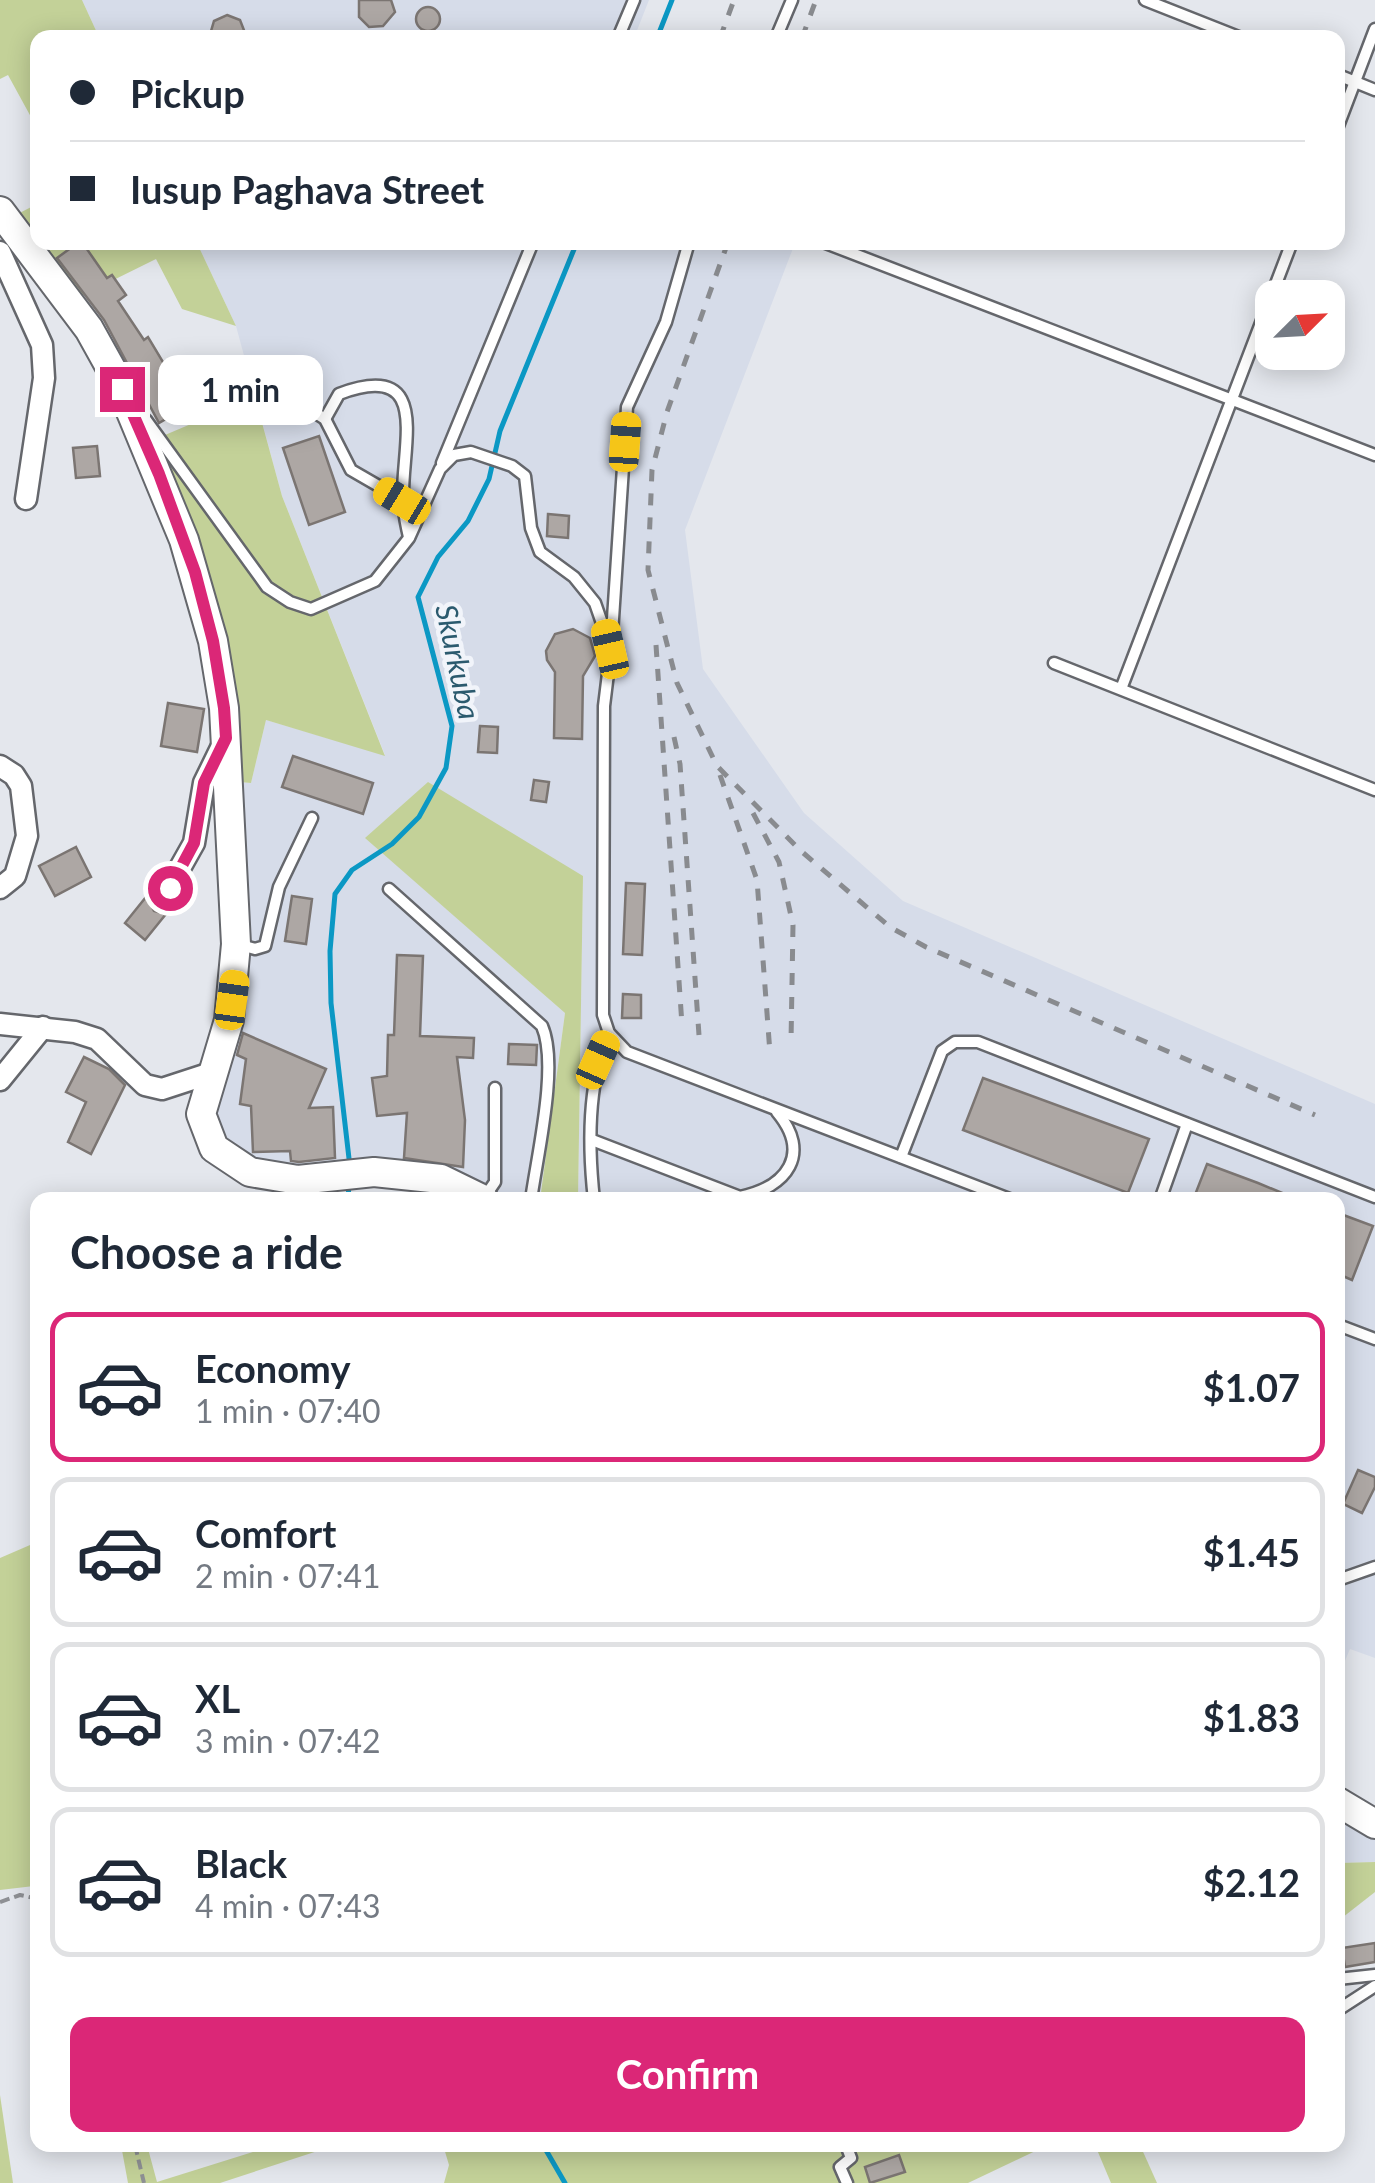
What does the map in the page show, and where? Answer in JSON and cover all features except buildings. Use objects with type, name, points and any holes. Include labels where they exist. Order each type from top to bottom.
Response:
[{"type":"street","points":[[0,211],[89,329],[122,389],[195,572],[220,674],[236,944],[228,1020],[201,1114],[214,1148],[250,1172],[298,1180],[361,1174],[441,1178],[468,1192]]},
{"type":"street","points":[[0,252],[42,345],[44,378],[26,499]]},
{"type":"street","points":[[162,900],[194,843],[204,783],[226,738]]},
{"type":"street","points":[[0,766],[22,786],[27,836],[15,876],[0,888]]},
{"type":"street","points":[[0,1024],[44,1027],[98,1039],[144,1085],[162,1089],[211,1073]]},
{"type":"street","points":[[0,1080],[44,1027]]},
{"type":"street","points":[[1345,1806],[1375,1824]]},
{"type":"lane","points":[[621,30],[634,0]]},
{"type":"lane","points":[[779,30],[792,0]]},
{"type":"lane","points":[[1145,0],[1222,30]]},
{"type":"lane","points":[[1345,108],[1375,29]]},
{"type":"lane","points":[[1345,78],[1375,90]]},
{"type":"lane","points":[[122,389],[267,587],[290,602],[311,609],[375,581],[409,538],[531,250]]},
{"type":"lane","points":[[687,250],[666,322],[627,407],[604,706],[603,1015],[609,1033],[627,1052],[991,1192]]},
{"type":"lane","points":[[845,250],[1375,455]]},
{"type":"lane","points":[[1122,689],[1289,250]]},
{"type":"lane","points":[[268,383],[325,419],[351,470],[422,511]]},
{"type":"lane","points":[[325,419],[339,394],[367,383],[388,386],[403,404],[409,427],[402,501],[409,538]]},
{"type":"lane","points":[[440,469],[454,455],[471,452],[512,466],[525,476],[531,528],[540,552],[574,577],[595,603],[610,649]]},
{"type":"lane","points":[[1054,662],[1375,790]]},
{"type":"lane","points":[[236,944],[255,949],[265,946],[278,887],[312,818]]},
{"type":"lane","points":[[389,889],[542,1026],[549,1042],[548,1070],[532,1192]]},
{"type":"lane","points":[[594,1192],[592,1140],[598,1060],[609,1033]]},
{"type":"lane","points":[[901,1158],[942,1051],[955,1042],[978,1042],[1375,1198]]},
{"type":"lane","points":[[488,1192],[495,1182],[495,1088]]},
{"type":"lane","points":[[763,1192],[782,1178],[792,1158],[794,1142],[790,1128],[774,1108]]},
{"type":"lane","points":[[1163,1192],[1187,1124]]},
{"type":"lane","points":[[592,1140],[729,1192]]},
{"type":"lane","points":[[1345,1328],[1375,1339]]},
{"type":"lane","points":[[1345,1578],[1375,1567]]},
{"type":"lane","points":[[1345,1978],[1375,1975]]},
{"type":"lane","points":[[1345,2005],[1375,1986]]},
{"type":"lane","points":[[847,2183],[840,2167],[852,2158],[849,2152]]},
{"type":"path","points":[[0,1902],[20,1895],[30,1897]]},
{"type":"path","points":[[137,2152],[144,2183]]},
{"type":"shaded area","points":[[82,0],[649,0],[637,30],[96,30]]},
{"type":"shaded area","points":[[200,250],[792,250],[685,530],[703,669],[804,813],[903,901],[1375,1104],[1375,1658],[1350,1649],[1345,1661],[1345,1192],[578,1192],[583,876],[366,838],[565,1013],[541,1192],[468,1192],[441,1179],[250,1172],[201,1114],[229,1020],[228,781],[251,783],[266,720],[385,755],[282,496],[236,326]]},
{"type":"shaded area","points":[[1345,1819],[1375,1835],[1375,1862],[1345,1863]]},
{"type":"green space","points":[[0,0],[82,0],[96,30],[30,30],[30,115],[8,75],[0,79]]},
{"type":"green space","points":[[30,208],[30,250],[200,250],[236,326],[182,309],[156,259],[69,302],[6,220]]},
{"type":"green space","points":[[255,397],[282,496],[385,756],[266,720],[251,783],[228,781],[226,739],[146,443]]},
{"type":"green space","points":[[428,782],[583,876],[578,1192],[541,1192],[565,1013],[365,838]]},
{"type":"green space","points":[[30,1545],[30,1886],[0,1890],[0,1558]]},
{"type":"green space","points":[[1375,1862],[1375,1892],[1345,1916],[1345,1863]]},
{"type":"green space","points":[[0,2095],[13,2183],[0,2183]]},
{"type":"green space","points":[[122,2152],[149,2152],[157,2182],[253,2152],[315,2152],[220,2183],[128,2183]]},
{"type":"green space","points":[[445,2152],[1033,2152],[968,2183],[444,2183],[449,2165]]},
{"type":"green space","points":[[1098,2152],[1143,2152],[1157,2183],[1111,2183]]},
{"type":"waterway","name":"Skurkuba","points":[[660,30],[672,0]]},
{"type":"waterway","name":"Skurkuba","points":[[350,1167],[331,1003],[335,894],[352,870],[392,844],[419,817],[446,768],[452,726],[418,597],[438,557],[468,521],[489,479],[500,431],[574,250]]},
{"type":"waterway","name":"Skurkuba","points":[[348,1192],[349,1183]]},
{"type":"waterway","name":"Skurkuba","points":[[547,2152],[565,2183]]},
{"type":"railway","points":[[723,30],[734,0]]},
{"type":"railway","points":[[805,30],[816,0]]},
{"type":"railway","points":[[725,250],[667,412],[652,470],[648,570],[677,683],[717,766],[801,851],[890,927],[926,947],[1315,1115]]},
{"type":"railway","points":[[656,645],[682,1025]]},
{"type":"railway","points":[[674,737],[680,764],[699,1035]]},
{"type":"railway","points":[[720,775],[757,880],[770,1053]]},
{"type":"railway","points":[[753,813],[779,862],[793,925],[791,1042]]},
{"type":"route","points":[[122,389],[195,572],[213,641],[224,708],[226,738],[204,783],[194,843],[170,888]]}]
